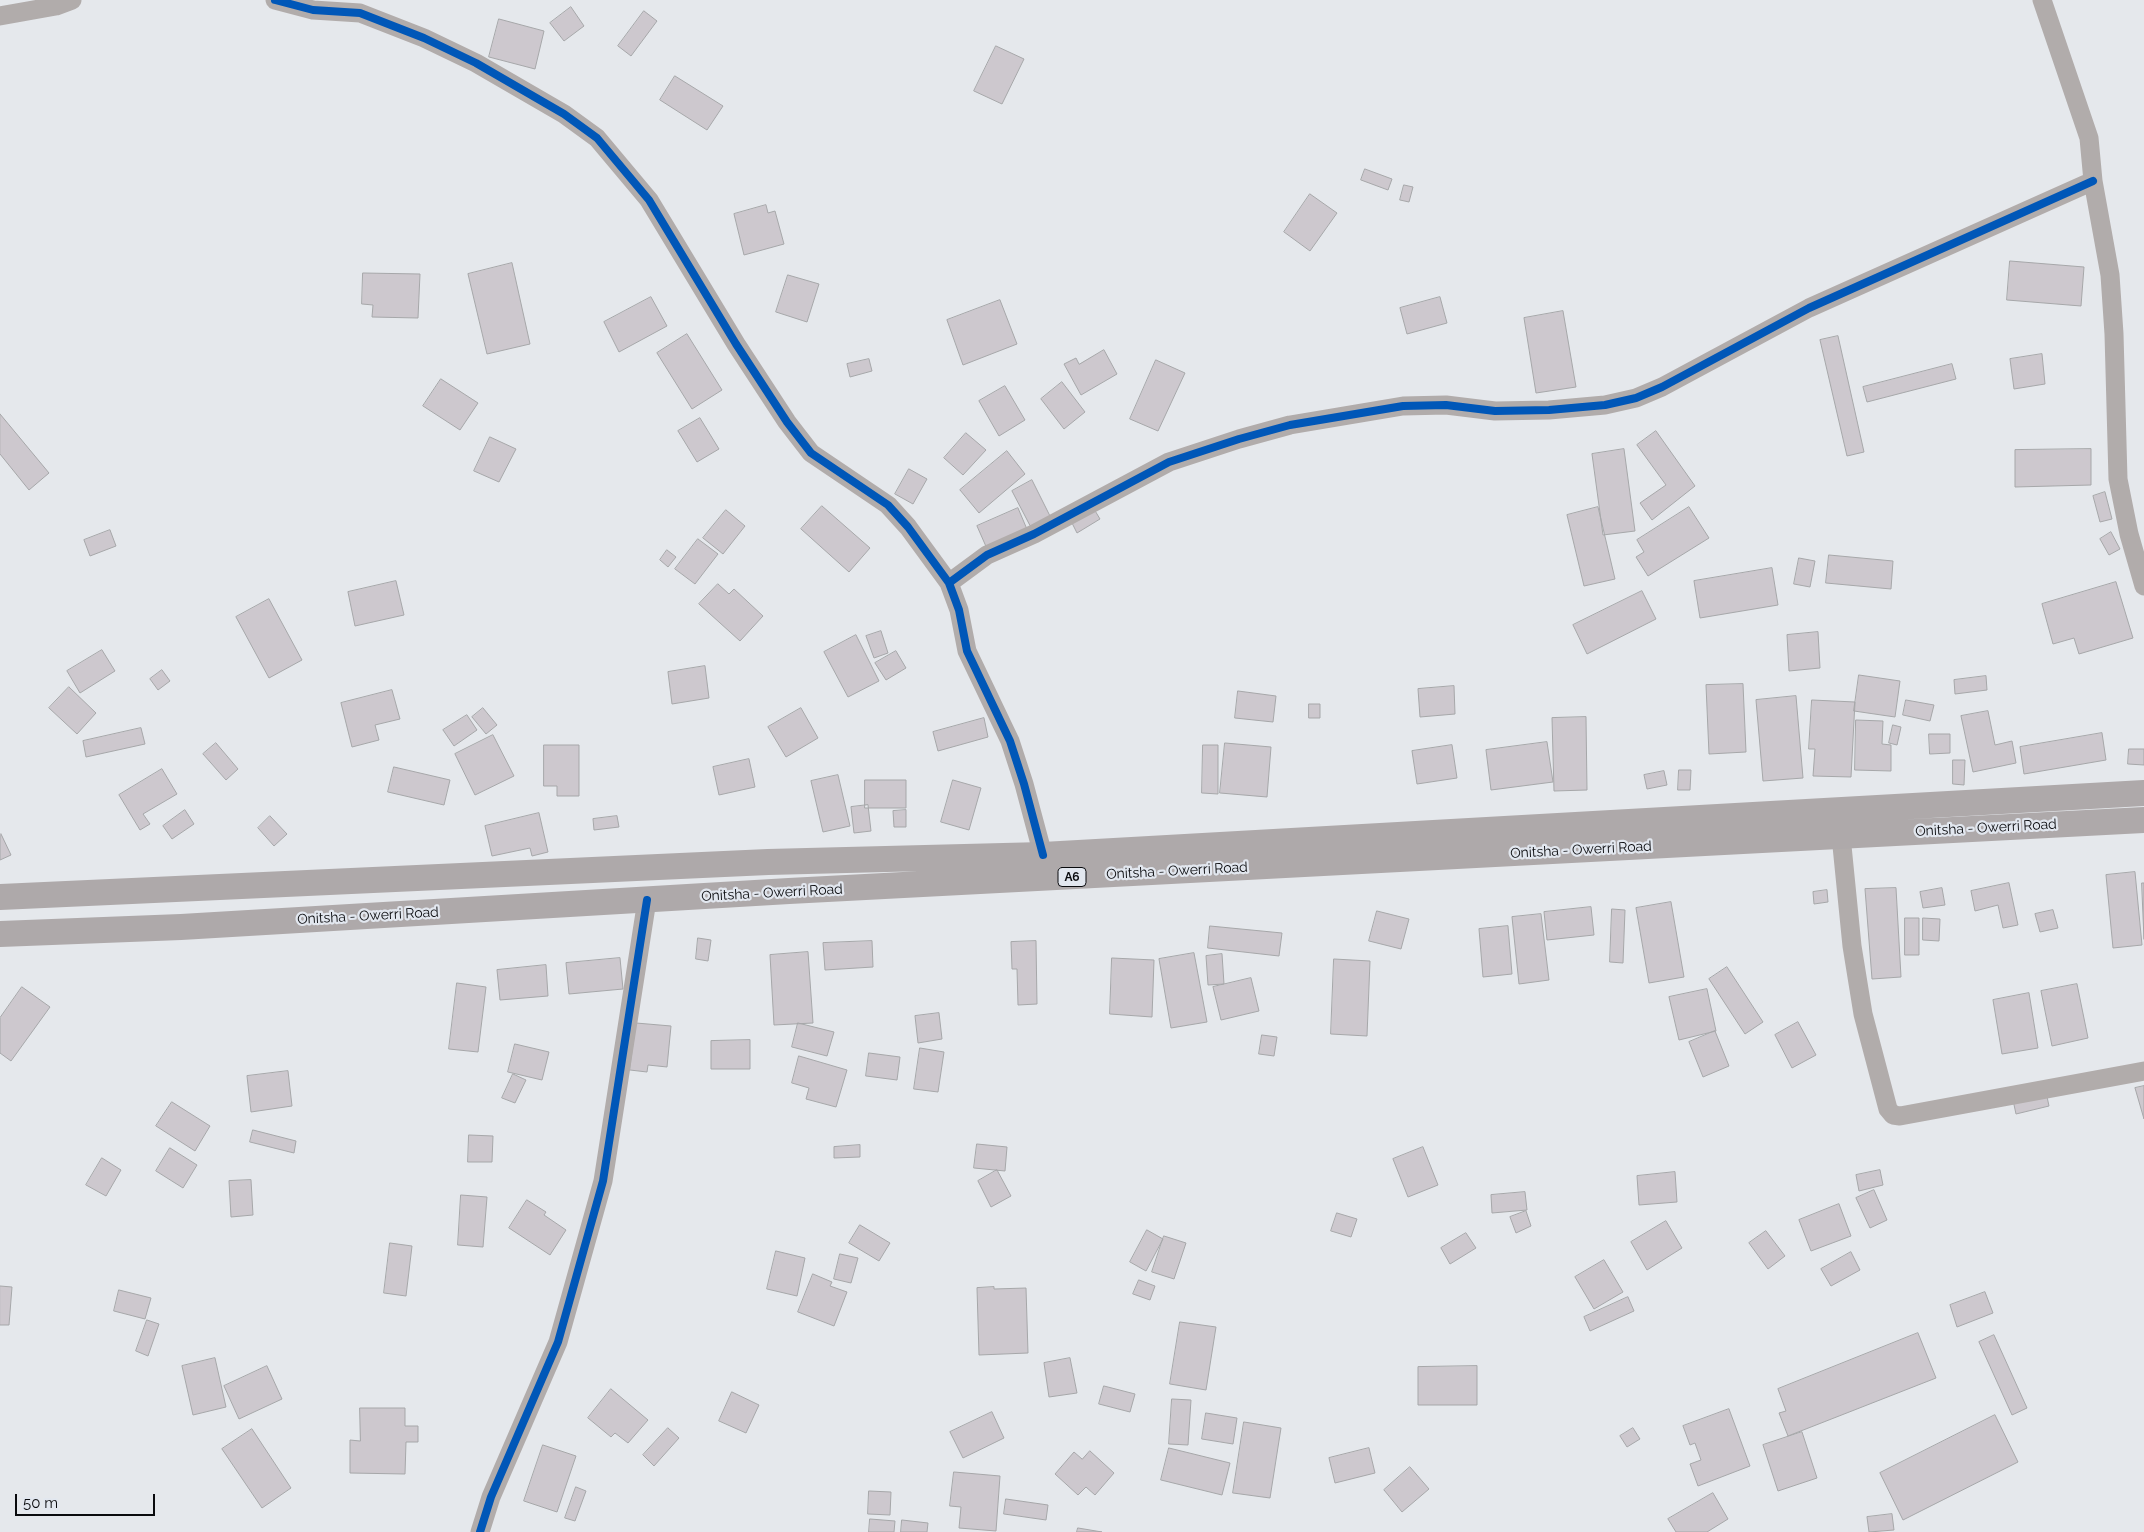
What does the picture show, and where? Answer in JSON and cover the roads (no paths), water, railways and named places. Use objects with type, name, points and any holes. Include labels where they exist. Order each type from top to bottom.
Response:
[{"type":"highway","name":"Onitsha - Owerri Road","points":[[0,897],[768,862],[1043,855],[2144,793]]},
{"type":"highway","name":"Onitsha - Owerri Road","points":[[0,934],[191,926],[2144,820]]},
{"type":"street","points":[[0,16],[56,6],[72,0]]},
{"type":"street","points":[[276,0],[313,10],[362,7],[476,63],[564,114],[597,138],[649,200],[736,344],[811,453],[888,505],[913,533],[949,583],[959,610],[967,651],[1010,741],[1043,855]]},
{"type":"street","points":[[2042,0],[2089,138],[2093,181],[2110,275],[2114,334],[2118,478],[2129,534],[2144,586]]},
{"type":"street","points":[[949,583],[988,556],[1066,518],[1169,462],[1256,434],[1299,424],[1403,406],[1549,410],[1605,405],[1636,398],[1662,387],[1809,308],[2093,181]]},
{"type":"street","points":[[1841,836],[1852,946],[1863,1014],[1888,1110],[1893,1115],[1900,1116],[2144,1070]]},
{"type":"street","points":[[480,1532],[491,1497],[558,1342],[603,1181],[647,900]]}]
